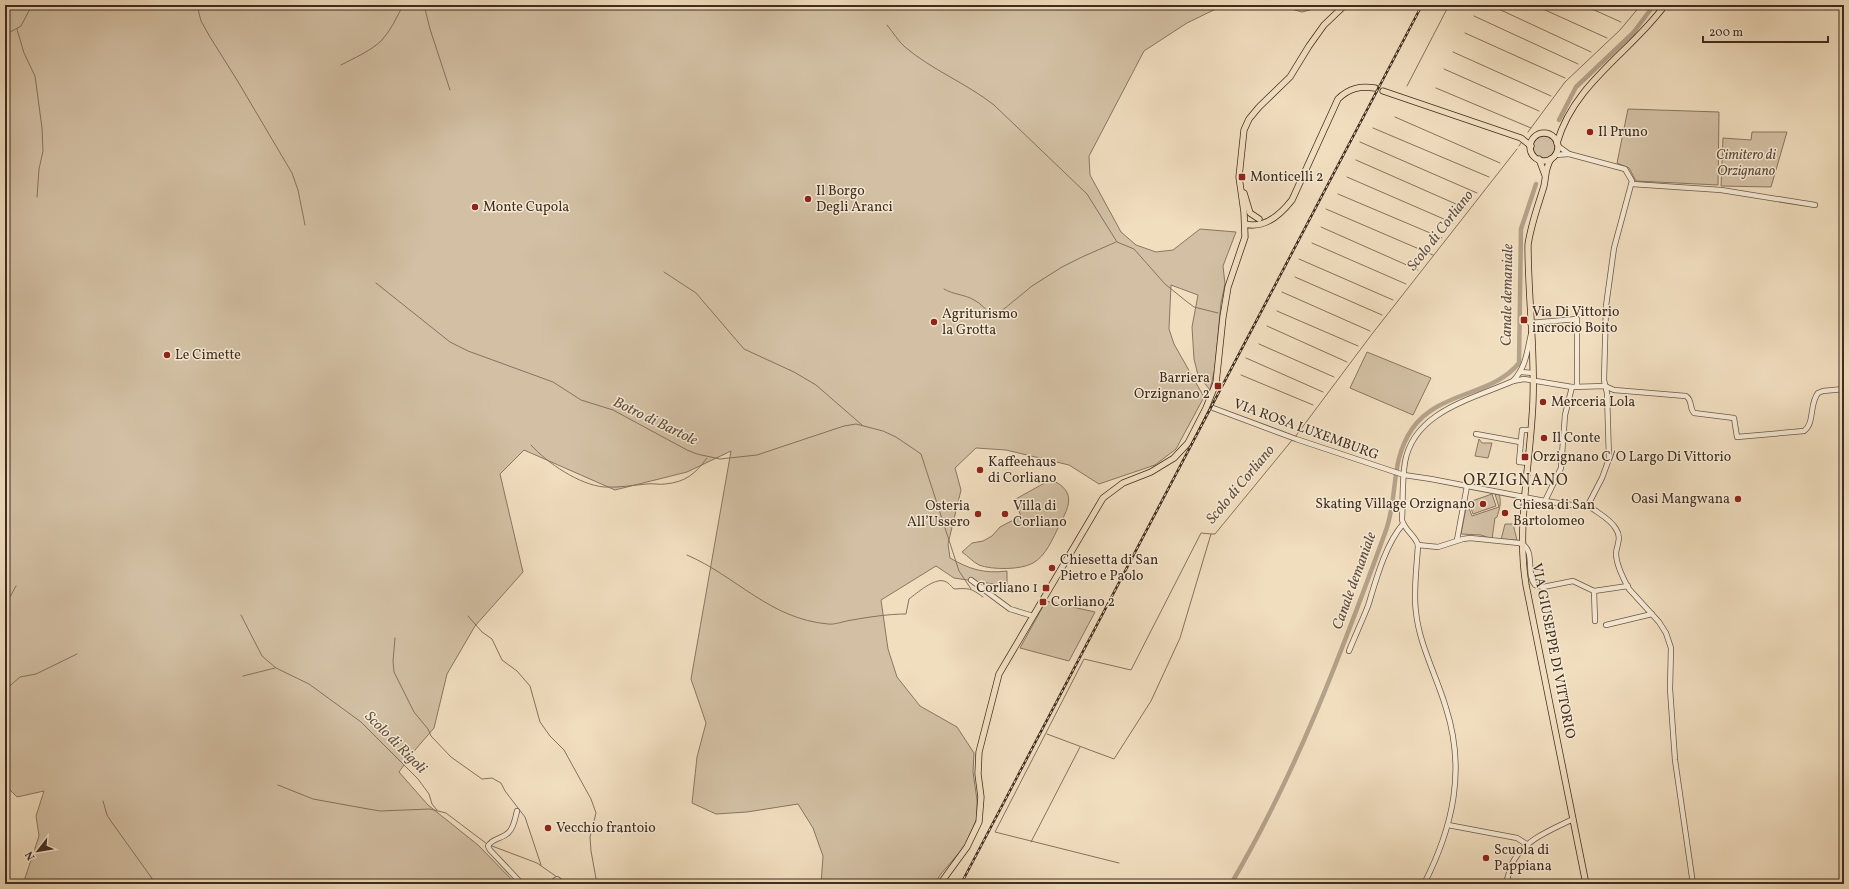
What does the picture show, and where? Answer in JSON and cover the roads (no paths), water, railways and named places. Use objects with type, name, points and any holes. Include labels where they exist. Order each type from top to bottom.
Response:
[{"type":"main road","points":[[1243,245],[1245,224],[1240,186],[1240,166],[1243,134],[1247,122],[1259,107],[1286,82],[1324,25],[1345,5]]},
{"type":"main road","points":[[1539,159],[1553,157],[1562,129],[1589,84],[1648,26],[1665,5]]},
{"type":"main road","points":[[1245,224],[1276,216],[1286,208],[1296,194],[1338,99],[1345,92],[1356,87],[1375,88]]},
{"type":"main road","points":[[1383,91],[1521,138],[1534,138],[1544,133],[1551,135],[1558,144]]},
{"type":"main road","points":[[1551,135],[1562,129]]},
{"type":"main road","points":[[1521,138],[1531,146]]},
{"type":"main road","points":[[1534,138],[1531,146],[1532,152],[1539,159],[1545,176]]},
{"type":"main road","name":"VIA GIUSEPPE DI VITTORIO","points":[[1553,157],[1547,166],[1544,185],[1532,221],[1528,244],[1533,381],[1531,430],[1522,544],[1526,585],[1586,884]]},
{"type":"main road","points":[[1240,186],[1250,213],[1257,222]]},
{"type":"main road","points":[[940,884],[968,847],[977,828],[980,807],[978,774],[979,752],[996,681],[1103,498],[1123,483],[1151,472],[1169,462],[1188,443],[1215,387],[1226,299],[1243,245],[1250,231],[1257,222]]},
{"type":"street","points":[[1558,144],[1569,154]]},
{"type":"street","points":[[1553,157],[1569,154],[1625,169],[1631,178],[1632,184],[1617,236],[1610,268],[1606,306],[1605,386],[1607,393],[1609,459],[1602,478],[1588,504]]},
{"type":"street","points":[[1632,184],[1722,190],[1815,205]]},
{"type":"street","points":[[1530,323],[1577,319],[1575,386],[1565,415],[1561,468],[1545,501]]},
{"type":"street","points":[[1513,381],[1522,372],[1531,332]]},
{"type":"street","points":[[1522,372],[1533,373]]},
{"type":"street","points":[[1349,651],[1377,576],[1397,531],[1403,524],[1404,476],[1406,461],[1412,442],[1425,424],[1451,407],[1513,381],[1524,379],[1575,386],[1605,386],[1614,390],[1686,396],[1691,401],[1691,409],[1694,413],[1734,418],[1737,436],[1804,431],[1808,427],[1812,408],[1818,393],[1823,390],[1844,389]]},
{"type":"street","name":"VIA ROSA LUXEMBURG","points":[[1213,408],[1293,438],[1391,472],[1399,473],[1404,476]]},
{"type":"street","points":[[1528,463],[1519,462],[1520,442],[1522,430],[1531,430]]},
{"type":"street","points":[[1476,434],[1520,442]]},
{"type":"street","points":[[1404,476],[1545,501],[1578,506],[1588,504],[1611,522],[1618,532],[1619,538],[1617,556],[1628,586],[1666,633],[1672,651],[1670,689],[1675,760],[1693,884]]},
{"type":"street","points":[[1457,540],[1467,486]]},
{"type":"street","points":[[1403,524],[1414,537],[1418,545],[1416,617],[1447,708],[1456,758],[1454,801],[1448,825],[1434,865],[1424,884]]},
{"type":"street","points":[[1418,545],[1438,546],[1457,540],[1470,538],[1522,544],[1528,551],[1531,580],[1535,585],[1544,587],[1573,581],[1594,591],[1628,586]]},
{"type":"street","points":[[971,580],[1010,609],[1033,616]]},
{"type":"street","points":[[1594,591],[1595,621]]},
{"type":"street","points":[[1606,625],[1652,614]]},
{"type":"street","points":[[517,812],[514,824],[508,833],[490,842],[488,846],[522,884]]},
{"type":"street","points":[[1506,884],[1514,859],[1528,845],[1552,829],[1574,819]]},
{"type":"street","points":[[1448,825],[1517,838],[1528,845]]},
{"type":"street","points":[[554,884],[554,881],[557,879],[564,884]]},
{"type":"waterway","points":[[5,35],[21,26],[32,5]]},
{"type":"waterway","points":[[197,5],[201,21],[210,37],[292,173],[298,190],[305,225]]},
{"type":"waterway","points":[[341,65],[378,44],[391,28],[403,5]]},
{"type":"waterway","points":[[424,5],[430,29],[450,90]]},
{"type":"waterway","points":[[1407,86],[1449,5]]},
{"type":"waterway","points":[[1490,5],[1591,52]]},
{"type":"waterway","points":[[1534,5],[1607,38]]},
{"type":"waterway","points":[[1583,5],[1621,22]]},
{"type":"waterway","points":[[1628,5],[1634,8]]},
{"type":"waterway","name":"Scolo di Corliano","points":[[1528,132],[1565,82],[1620,30],[1641,5]]},
{"type":"waterway","name":"Canale demaniale","points":[[1559,120],[1576,87],[1633,33],[1654,5]]},
{"type":"waterway","points":[[1474,16],[1578,64]]},
{"type":"waterway","points":[[887,25],[902,45],[915,55],[994,105],[1087,194],[1117,242],[1134,249],[1165,284],[1194,307],[1218,313]]},
{"type":"waterway","points":[[17,29],[24,53],[35,76],[42,128],[43,151],[39,169],[37,197]]},
{"type":"waterway","points":[[1465,33],[1565,78]]},
{"type":"waterway","points":[[1453,52],[1551,96]]},
{"type":"waterway","points":[[1444,69],[1539,111]]},
{"type":"waterway","points":[[1436,88],[1531,128]]},
{"type":"waterway","points":[[1395,117],[1500,163]]},
{"type":"waterway","points":[[1373,128],[1489,177]]},
{"type":"waterway","points":[[1360,142],[1477,193]]},
{"type":"waterway","name":"Scolo di Corliano","points":[[1295,437],[1372,334],[1517,149]]},
{"type":"waterway","points":[[1356,160],[1465,208]]},
{"type":"waterway","points":[[1347,177],[1453,223]]},
{"type":"waterway","name":"Canale demaniale","points":[[1231,884],[1297,757],[1352,623],[1385,533],[1392,506],[1400,455],[1412,429],[1423,417],[1436,407],[1495,382],[1508,374],[1519,363],[1521,229],[1536,184]]},
{"type":"waterway","points":[[1338,194],[1442,238]]},
{"type":"waterway","points":[[1326,209],[1433,255]]},
{"type":"waterway","points":[[1321,227],[1418,270]]},
{"type":"waterway","points":[[944,289],[976,301],[992,314],[1004,309],[1032,286],[1062,267],[1116,242]]},
{"type":"waterway","points":[[1312,243],[1406,284]]},
{"type":"waterway","points":[[1299,259],[1393,300]]},
{"type":"waterway","points":[[664,272],[696,293],[744,349],[794,372],[816,385],[862,425]]},
{"type":"waterway","points":[[1295,277],[1382,315]]},
{"type":"waterway","name":"Botro di Bartole","points":[[376,283],[450,342],[468,351],[553,382],[581,400],[613,410],[697,454],[720,459],[757,455],[844,426],[856,424],[883,431],[896,437],[921,454],[959,571],[971,589]]},
{"type":"waterway","points":[[1282,292],[1370,331]]},
{"type":"waterway","points":[[1277,311],[1358,346]]},
{"type":"waterway","points":[[1267,326],[1347,362]]},
{"type":"waterway","points":[[1259,344],[1334,377]]},
{"type":"waterway","points":[[1246,358],[1323,392]]},
{"type":"waterway","points":[[1241,375],[1313,405]]},
{"type":"waterway","name":"Scolo di Corliano","points":[[1047,734],[1114,759],[1151,701],[1180,638],[1211,534],[1215,534],[1293,439]]},
{"type":"waterway","points":[[531,445],[546,459],[564,472],[585,482],[604,487],[672,483],[684,479],[694,473],[707,458]]},
{"type":"waterway","points":[[1119,863],[995,832],[1084,659],[1131,670],[1201,533],[1211,534]]},
{"type":"waterway","points":[[687,555],[722,574],[771,606],[788,614],[807,620],[828,624],[879,616],[906,614],[909,599],[931,584],[940,581],[947,582],[954,589],[970,589],[983,597]]},
{"type":"waterway","points":[[5,606],[16,586]]},
{"type":"waterway","name":"Scolo di Rigoli","points":[[241,615],[262,656],[276,668],[309,684],[361,722],[418,779],[429,794],[432,804],[437,810]]},
{"type":"waterway","points":[[468,616],[482,632],[492,639],[502,660],[517,671],[530,686],[540,722],[550,736],[564,750],[591,799],[596,813],[590,837],[597,884]]},
{"type":"waterway","points":[[395,638],[393,661],[394,672],[414,712],[428,729],[431,736],[451,757],[482,779],[492,778],[501,783],[505,791],[525,817],[541,865]]},
{"type":"waterway","points":[[5,690],[20,677],[36,674],[77,654]]},
{"type":"waterway","points":[[243,676],[275,668]]},
{"type":"waterway","name":"Scolo di Corliano","points":[[1031,842],[1080,747]]},
{"type":"waterway","points":[[278,785],[313,799],[380,811],[430,809],[446,813],[487,844]]},
{"type":"waterway","points":[[103,801],[107,815],[156,884]]},
{"type":"waterway","name":"Scolo di Rigoli","points":[[492,846],[537,863],[557,877]]},
{"type":"railway","points":[[961,884],[1422,5]]},
{"type":"place","name":"Il Pruno","points":[[1590,132]]},
{"type":"place","name":"Monticelli 2","points":[[1242,177]]},
{"type":"place","name":"Il Borgo Degli Aranci","points":[[808,199]]},
{"type":"place","name":"Monte Cupola","points":[[475,207]]},
{"type":"place","name":"Via Di Vittorio incrocio Boito","points":[[1524,320]]},
{"type":"place","name":"Agriturismo la Grotta","points":[[934,322]]},
{"type":"place","name":"Le Cimette","points":[[167,355]]},
{"type":"place","name":"Barriera Orzignano 2","points":[[1218,386]]},
{"type":"place","name":"Merceria Lola","points":[[1543,402]]},
{"type":"place","name":"Il Conte","points":[[1544,438]]},
{"type":"place","name":"Orzignano C/O Largo Di Vittorio","points":[[1525,457]]},
{"type":"place","name":"Kaffeehaus di Corliano","points":[[980,470]]},
{"type":"place","name":"Oasi Mangwana","points":[[1738,499]]},
{"type":"place","name":"Skating Village Orzignano","points":[[1483,504]]},
{"type":"place","name":"Chiesa di San Bartolomeo","points":[[1505,513]]},
{"type":"place","name":"Osteria All’Ussero","points":[[978,514]]},
{"type":"place","name":"Villa di Corliano","points":[[1005,514]]},
{"type":"place","name":"Chiesetta di San Pietro e Paolo","points":[[1052,568]]},
{"type":"place","name":"Corliano 1","points":[[1046,588]]},
{"type":"place","name":"Corliano 2","points":[[1043,602]]},
{"type":"place","name":"Vecchio frantoio","points":[[548,828]]},
{"type":"place","name":"Scuola di Pappiana","points":[[1486,858]]},
{"type":"district","name":"ORZIGNANO","points":[[1516,481]]},
{"type":"park label","name":"Cimitero di Orzignano","points":[[1746,164]]}]
